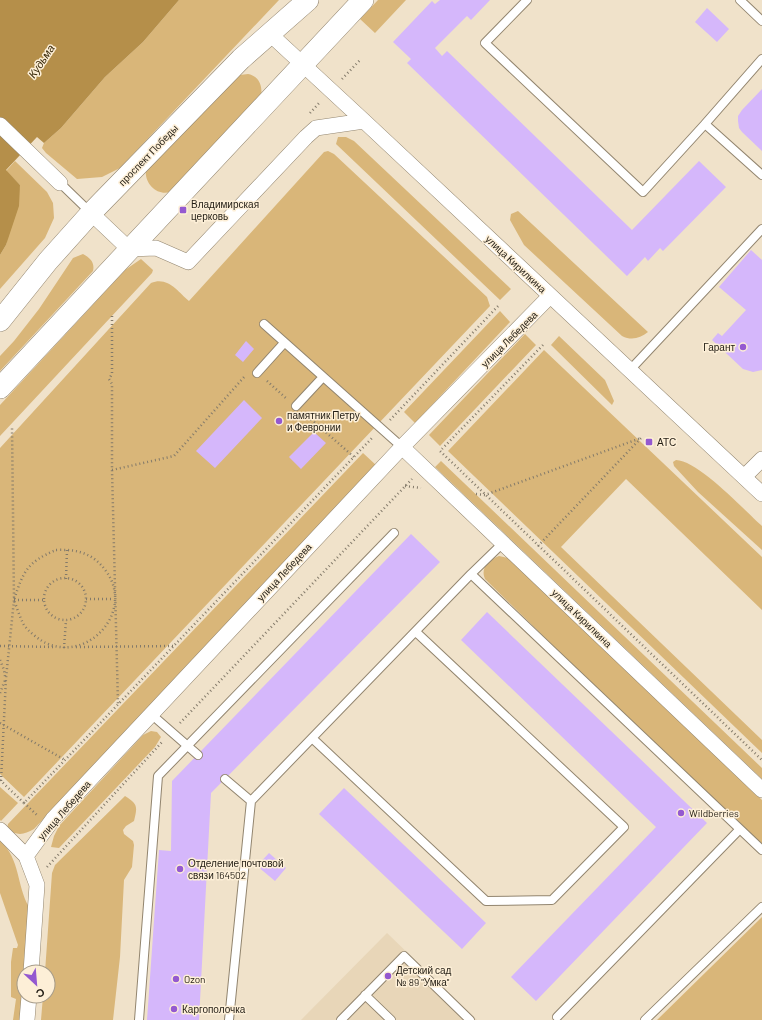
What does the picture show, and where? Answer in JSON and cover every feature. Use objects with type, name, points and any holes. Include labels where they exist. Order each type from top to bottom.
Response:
[{"type":"main road","name":"проспект Победы","points":[[0,321],[48,262],[92,214],[241,59],[308,0]]},
{"type":"main road","points":[[0,388],[363,0]]},
{"type":"street","name":"улица Кирилкина","points":[[270,34],[762,494]]},
{"type":"street","points":[[92,214],[129,249],[156,248],[188,262],[316,128],[364,121]]},
{"type":"street","points":[[0,125],[60,182]]},
{"type":"street","name":"улица Лебедева","points":[[26,856],[48,825],[151,714],[402,447],[550,296]]},
{"type":"street","name":"улица Кирилкина","points":[[402,447],[762,790]]},
{"type":"street","points":[[744,477],[762,459]]},
{"type":"street","points":[[0,830],[26,856],[37,885],[32,964]]},
{"type":"street","points":[[27,1020],[28,1004]]},
{"type":"lane","points":[[527,0],[485,43],[643,192],[762,59]]},
{"type":"lane","points":[[740,0],[762,21]]},
{"type":"lane","points":[[705,124],[762,175]]},
{"type":"lane","points":[[60,182],[92,214]]},
{"type":"lane","points":[[630,370],[762,229]]},
{"type":"lane","points":[[264,324],[402,447]]},
{"type":"lane","points":[[257,373],[284,343]]},
{"type":"lane","points":[[296,406],[323,377]]},
{"type":"lane","points":[[139,1020],[158,776],[394,533]]},
{"type":"lane","points":[[229,1020],[251,801],[471,574],[503,543]]},
{"type":"lane","points":[[471,574],[762,850]]},
{"type":"lane","points":[[312,738],[486,901],[552,900],[624,827],[416,632]]},
{"type":"lane","points":[[151,714],[198,755]]},
{"type":"lane","points":[[225,778],[251,801]]},
{"type":"lane","points":[[557,1017],[740,829]]},
{"type":"lane","points":[[645,1020],[762,907]]},
{"type":"lane","points":[[341,1020],[404,956],[470,1020]]},
{"type":"lane","points":[[365,996],[391,1020]]},
{"type":"path","points":[[12,426],[14,600],[1,724],[0,780],[24,803],[500,304]]},
{"type":"path","points":[[112,316],[112,374],[109,378],[112,384],[112,470],[118,705]]},
{"type":"path","points":[[543,345],[440,451],[762,760]]},
{"type":"path","points":[[112,470],[174,456],[252,368],[354,456]]},
{"type":"path","points":[[45,868],[405,486],[485,494],[641,438],[538,546]]},
{"type":"path","points":[[56,550],[67,550],[87,554],[101,563],[110,576],[115,592],[114,609],[108,625],[96,637],[81,645],[64,648],[49,645],[35,637],[25,626],[14,600],[20,580],[28,566],[41,556],[56,550]]},
{"type":"path","points":[[66,579],[67,550]]},
{"type":"path","points":[[66,579],[73,580],[79,584],[84,590],[86,600],[83,610],[79,615],[73,619],[60,620],[49,612],[44,600],[46,593],[53,583],[66,579]]},
{"type":"path","points":[[86,600],[114,599]]},
{"type":"path","points":[[14,600],[44,600]]},
{"type":"path","points":[[64,648],[66,620]]},
{"type":"path","points":[[0,646],[64,648],[174,646]]},
{"type":"path","points":[[0,660],[6,678],[0,693]]},
{"type":"path","points":[[1,724],[65,760]]},
{"type":"shaded area","points":[[179,0],[279,0],[120,168],[102,177],[77,179],[46,153],[42,148],[44,143],[61,128],[105,77],[143,42]]},
{"type":"shaded area","points":[[378,0],[406,0],[375,33],[360,19]]},
{"type":"shaded area","points":[[248,74],[255,77],[261,85],[261,97],[170,192],[160,192],[152,187],[147,179],[146,170],[240,75]]},
{"type":"shaded area","points":[[338,137],[346,137],[354,141],[511,289],[500,300],[336,144]]},
{"type":"shaded area","points":[[328,151],[334,154],[487,297],[490,306],[24,797],[0,774],[0,448],[151,283],[157,281],[168,283],[189,301],[324,152]]},
{"type":"shaded area","points":[[15,161],[47,192],[53,203],[54,218],[45,238],[0,289],[0,255],[6,245],[20,185],[6,171]]},
{"type":"shaded area","points":[[518,211],[648,332],[636,338],[626,338],[622,336],[524,245],[510,220],[511,214]]},
{"type":"shaded area","points":[[83,254],[91,261],[93,271],[0,371],[0,356],[39,309],[73,258]]},
{"type":"shaded area","points":[[141,259],[153,270],[152,273],[0,436],[0,405],[125,270]]},
{"type":"shaded area","points":[[500,311],[510,322],[415,423],[404,412]]},
{"type":"shaded area","points":[[525,334],[536,345],[440,446],[429,435]]},
{"type":"shaded area","points":[[559,336],[605,380],[614,401],[612,405],[551,345]]},
{"type":"shaded area","points":[[544,350],[762,557],[762,610],[626,479],[561,547],[762,740],[762,753],[448,451]]},
{"type":"shaded area","points":[[363,453],[377,466],[34,829],[27,833],[17,834],[7,829],[8,824]]},
{"type":"shaded area","points":[[676,460],[686,462],[709,477],[762,526],[762,550],[698,492],[674,466],[673,462]]},
{"type":"shaded area","points":[[441,461],[762,768],[762,779],[435,467]]},
{"type":"shaded area","points":[[499,556],[508,558],[762,800],[762,845],[740,829],[485,579],[484,571],[486,565]]},
{"type":"shaded area","points":[[151,731],[157,732],[161,737],[155,747],[59,848],[51,847],[59,826],[143,735]]},
{"type":"shaded area","points":[[0,787],[18,803],[1,821],[0,820]]},
{"type":"shaded area","points":[[125,796],[134,803],[136,806],[136,811],[134,821],[123,830],[124,834],[133,841],[134,845],[132,867],[124,880],[120,957],[113,1020],[41,1020],[42,1004],[56,1004],[56,964],[46,964],[52,873],[55,865]]},
{"type":"shaded area","points":[[0,840],[12,856],[22,890],[29,907],[25,964],[16,964],[16,999],[11,997],[11,962],[13,948],[17,948],[18,945],[0,893]]},
{"type":"shaded area","points":[[762,917],[762,1020],[657,1020]]},
{"type":"shaded area","name":"Детский сад № 89 \"Умка\"","points":[[387,933],[477,1020],[301,1020]]},
{"type":"shaded area","points":[[16,999],[16,1004],[23,1004],[22,1020],[13,1020]]},
{"type":"water","name":"Кудьма","points":[[0,0],[179,0],[143,42],[105,77],[61,128],[44,143],[37,137],[6,170],[20,185],[19,206],[6,245],[0,255]]},
{"type":"building","points":[[440,0],[490,0],[471,20],[467,16],[435,48],[442,56],[447,51],[632,230],[699,161],[726,187],[663,251],[660,248],[648,261],[645,257],[627,276],[407,63],[411,59],[393,42],[432,1],[435,4]]},
{"type":"building","points":[[707,8],[729,29],[717,42],[695,22]]},
{"type":"building","points":[[762,89],[762,151],[739,128],[738,116]]},
{"type":"building","points":[[751,250],[762,260],[762,370],[753,372],[743,369],[712,340],[718,333],[722,336],[746,310],[719,287]]},
{"type":"building","points":[[246,341],[254,349],[243,362],[235,355]]},
{"type":"building","points":[[244,400],[262,418],[215,468],[196,451]]},
{"type":"building","points":[[314,432],[326,443],[301,469],[289,457]]},
{"type":"building","points":[[411,534],[440,562],[211,793],[199,1020],[147,1020],[159,850],[171,851],[172,781]]},
{"type":"building","points":[[487,612],[707,823],[536,1001],[511,977],[656,827],[461,640]]},
{"type":"building","points":[[344,788],[486,923],[462,949],[319,814]]},
{"type":"building","points":[[269,853],[286,868],[275,881],[257,866]]},
{"type":"place","name":"Владимирская церковь","points":[[183,210]]},
{"type":"place","name":"Гарант","points":[[743,347]]},
{"type":"place","name":"памятник Петру и Февронии","points":[[279,421]]},
{"type":"place","name":"АТС","points":[[649,442]]},
{"type":"place","name":"Wildberries","points":[[681,813]]},
{"type":"place","name":"Отделение почтовой связи 164502","points":[[180,869]]},
{"type":"place","name":"Детский сад № 89 \"Умка\"","points":[[388,976]]},
{"type":"place","name":"Ozon","points":[[176,979]]},
{"type":"place","name":"Каргополочка","points":[[174,1009]]}]
